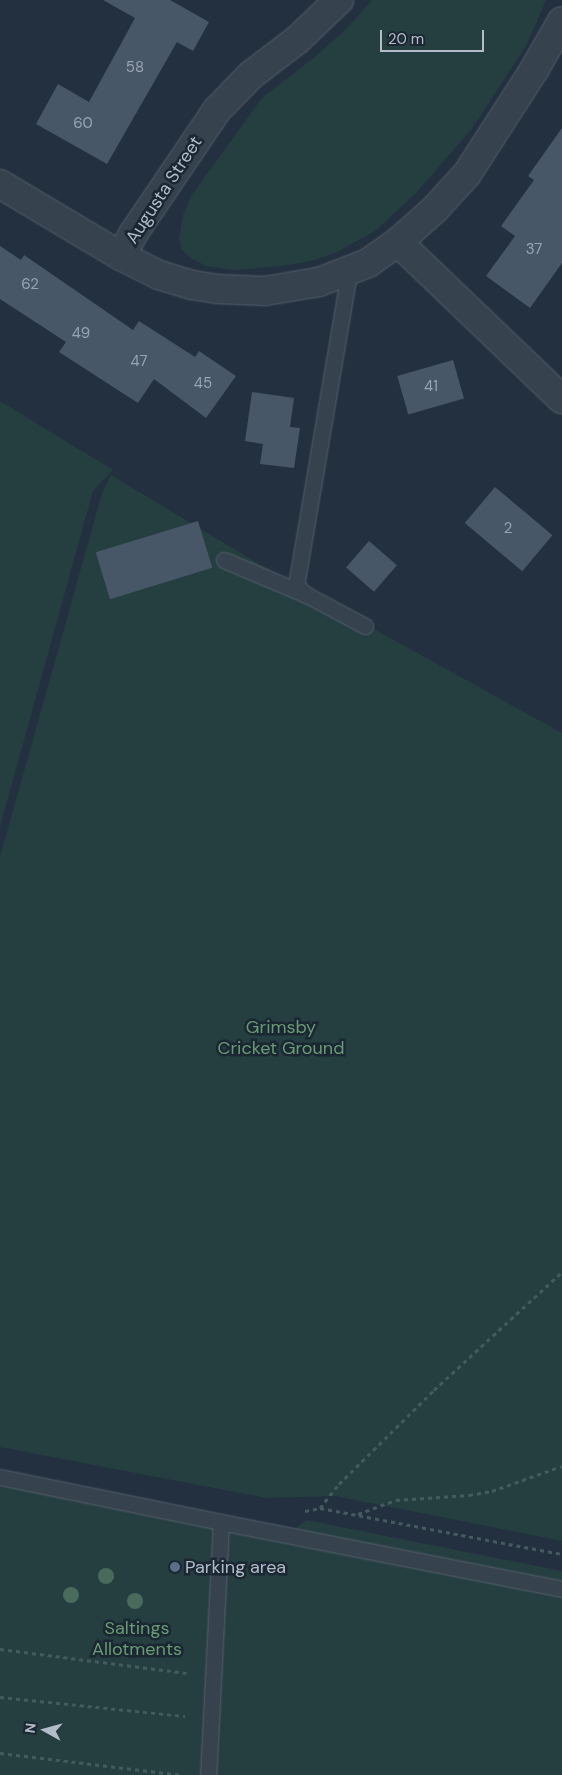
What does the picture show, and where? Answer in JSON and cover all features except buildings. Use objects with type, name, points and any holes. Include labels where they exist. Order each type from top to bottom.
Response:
[{"type":"street","name":"Augusta Street","points":[[339,0],[297,40],[251,75],[217,110],[121,256],[160,275],[192,285],[243,291],[288,289],[319,282],[368,263],[398,242],[435,209],[467,174],[534,70],[562,21]]},
{"type":"street","points":[[0,184],[121,256]]},
{"type":"street","points":[[398,242],[562,399]]},
{"type":"lane","points":[[307,595],[296,586],[349,271]]},
{"type":"lane","points":[[224,560],[307,595],[365,626]]},
{"type":"lane","points":[[0,1477],[562,1589]]},
{"type":"lane","points":[[208,1775],[221,1522]]},
{"type":"path","points":[[320,1508],[339,1484],[434,1390],[562,1272]]},
{"type":"path","points":[[357,1514],[396,1500],[469,1495],[492,1491],[562,1466]]},
{"type":"path","points":[[0,1649],[213,1676]]},
{"type":"path","points":[[0,1698],[211,1719]]},
{"type":"path","points":[[0,1753],[182,1775]]},
{"type":"green space","points":[[372,0],[546,0],[526,46],[471,130],[415,194],[375,231],[335,253],[311,261],[281,266],[234,270],[206,266],[189,257],[182,250],[179,240],[183,215],[191,196],[262,98],[316,56],[348,27]]},
{"type":"green space","points":[[0,401],[113,470],[93,491],[0,827]]},
{"type":"green space","name":"Grimsby Cricket Ground","points":[[111,475],[296,586],[562,733],[562,1541],[335,1496],[267,1498],[0,1447],[0,857],[102,493]]},
{"type":"green space","name":"Saltings Allotments","points":[[0,1470],[289,1534],[306,1520],[562,1571],[562,1775],[0,1775]]},
{"type":"place","name":"Parking area","points":[[175,1567]]}]
